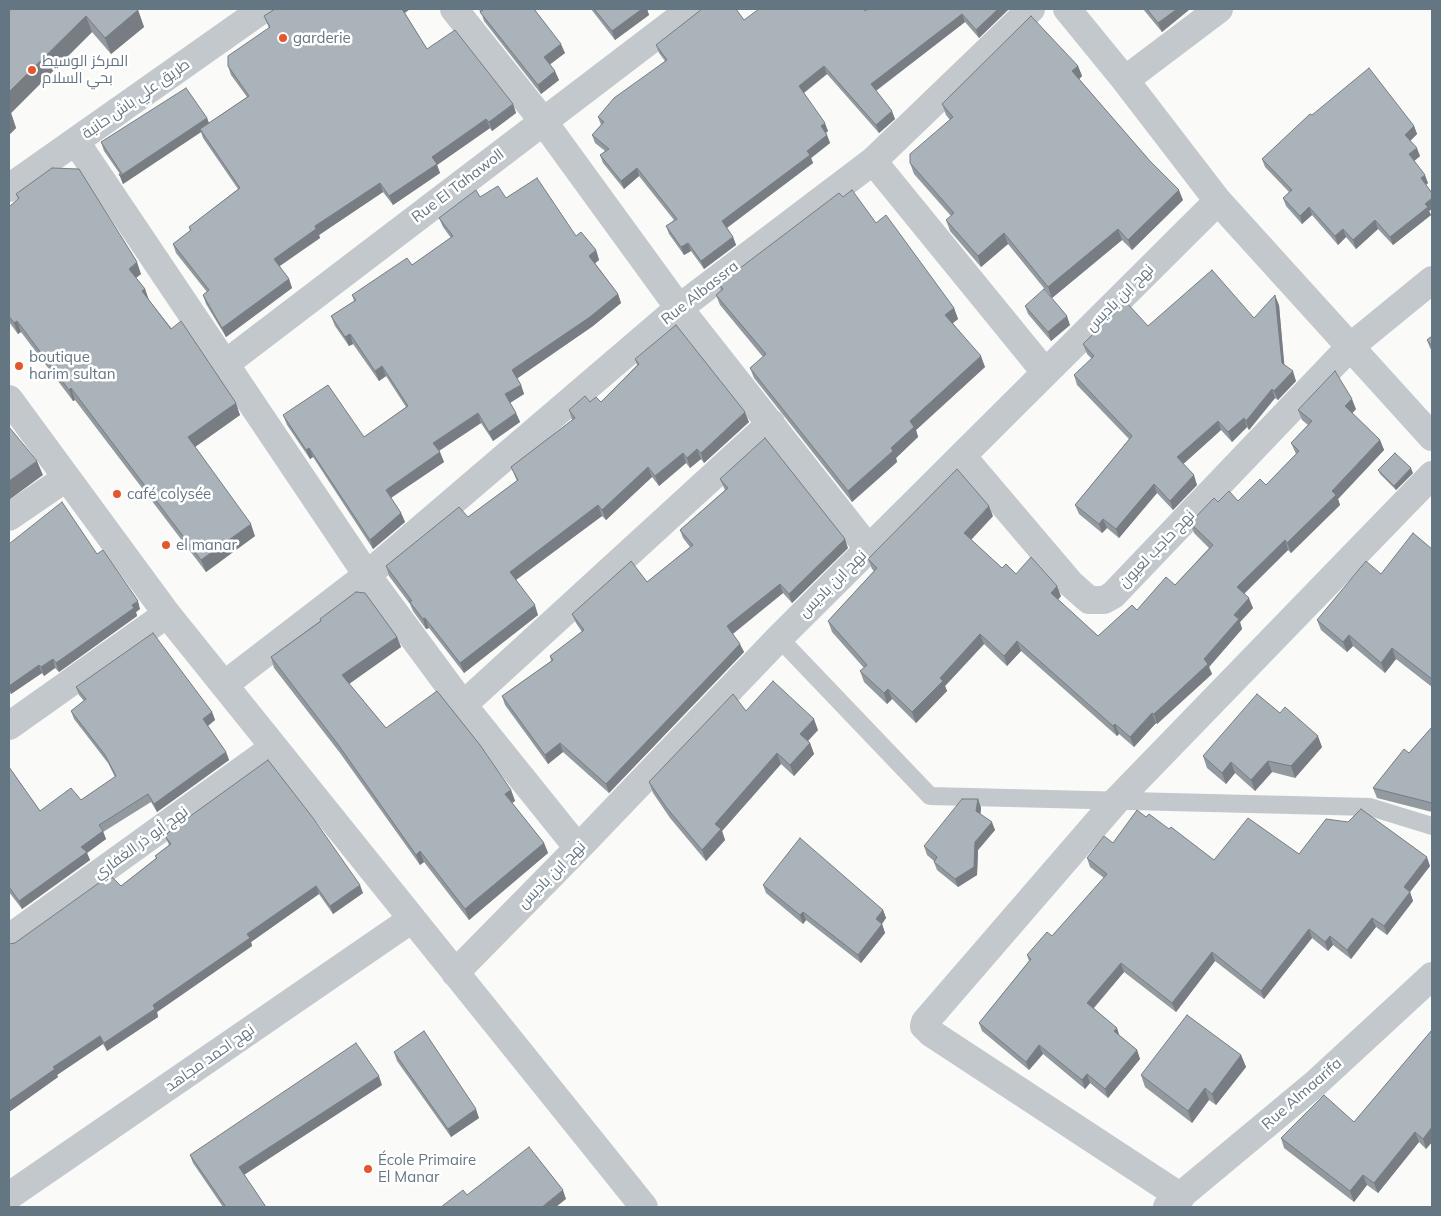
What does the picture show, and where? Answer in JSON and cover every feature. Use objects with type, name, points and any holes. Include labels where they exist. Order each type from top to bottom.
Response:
[{"type":"street","name":"طريق علي باش حانبة","points":[[9,188],[263,9]]},
{"type":"street","points":[[454,9],[543,121],[679,308],[868,548]]},
{"type":"street","name":"Rue El Tahawoll","points":[[225,364],[691,9]]},
{"type":"street","name":"Rue Albassra","points":[[224,685],[367,575],[679,308],[873,161],[1031,9]]},
{"type":"street","points":[[1067,9],[1125,80],[1218,201],[1432,437]]},
{"type":"street","points":[[1125,80],[1219,9]]},
{"type":"street","points":[[76,142],[367,575],[463,705],[578,848]]},
{"type":"street","points":[[873,161],[1046,372]]},
{"type":"street","name":"نهج ابن باديس","points":[[455,973],[868,548],[964,457],[1046,372],[1218,201]]},
{"type":"street","name":"نهج حاجب لعيون","points":[[964,457],[1072,584],[1089,600],[1104,600],[1124,584],[1350,347],[1432,280]]},
{"type":"street","points":[[9,399],[167,614],[644,1207]]},
{"type":"street","points":[[463,705],[770,423]]},
{"type":"street","points":[[1174,1202],[931,1033],[924,1026],[928,1018],[1116,801],[1432,475]]},
{"type":"street","points":[[9,517],[66,478]]},
{"type":"street","points":[[9,726],[167,614]]},
{"type":"street","name":"نهج أبو ذر الغفاري","points":[[9,938],[274,747]]},
{"type":"street","name":"نهج احمد مجاهد","points":[[9,1196],[412,919]]},
{"type":"street","name":"Rue Almaarifa","points":[[1174,1202],[1316,1084],[1432,976]]},
{"type":"lane","points":[[780,638],[930,796],[1370,807],[1432,826]]},
{"type":"building","name":"المركز الوسيط بحي السلام","points":[[9,9],[138,10],[105,38],[86,16],[9,92]]},
{"type":"building","points":[[275,9],[402,9],[427,49],[455,30],[513,104],[489,122],[486,119],[432,157],[437,164],[389,196],[380,183],[315,226],[316,229],[274,259],[289,279],[222,328],[203,295],[209,290],[173,244],[191,230],[189,227],[240,188],[200,129],[249,96],[228,66],[228,56],[270,27],[264,16]]},
{"type":"building","points":[[482,9],[534,9],[561,44],[544,57],[555,71],[538,85],[480,12]]},
{"type":"building","points":[[594,9],[642,9],[612,31]]},
{"type":"building","points":[[702,9],[736,9],[744,20],[759,9],[864,9],[865,11],[868,9],[998,9],[976,30],[962,14],[871,84],[892,111],[876,125],[824,66],[799,86],[825,123],[821,126],[827,135],[807,151],[810,155],[722,221],[733,237],[701,261],[688,243],[681,247],[666,226],[677,219],[637,168],[621,181],[600,155],[609,149],[592,135],[604,122],[598,117],[614,98],[667,60],[656,45]]},
{"type":"building","points":[[1147,9],[1177,9],[1158,23]]},
{"type":"building","points":[[1031,16],[1078,66],[1072,71],[1150,161],[1179,190],[1128,240],[1118,229],[1048,287],[1004,233],[978,256],[946,220],[954,213],[910,163],[910,154],[953,117],[942,104]]},
{"type":"building","points":[[1369,68],[1414,126],[1405,135],[1417,148],[1409,154],[1425,175],[1421,178],[1432,193],[1432,198],[1425,204],[1428,207],[1390,237],[1375,220],[1353,240],[1343,229],[1335,236],[1309,207],[1300,216],[1283,198],[1292,190],[1262,159],[1310,114],[1312,115]]},
{"type":"building","points":[[186,88],[207,118],[120,176],[119,174],[122,174],[101,142]]},
{"type":"building","points":[[52,168],[79,169],[137,262],[129,269],[145,289],[142,291],[171,329],[181,321],[236,403],[188,437],[251,524],[201,560],[71,388],[69,390],[17,321],[14,323],[9,316],[9,207],[19,198],[16,194]]},
{"type":"building","points":[[537,178],[576,236],[581,232],[596,250],[589,256],[618,294],[590,317],[512,370],[521,385],[505,394],[516,413],[489,432],[478,413],[433,443],[440,452],[386,490],[401,513],[370,540],[309,448],[306,450],[283,415],[328,385],[364,437],[408,406],[382,366],[375,371],[350,334],[345,337],[331,316],[356,300],[352,295],[407,258],[412,265],[453,236],[439,218],[476,190],[480,197],[498,186],[506,198]]},
{"type":"building","points":[[852,190],[876,223],[886,215],[954,308],[945,315],[981,356],[910,421],[914,427],[891,448],[893,451],[848,491],[750,368],[766,354],[716,295],[723,289],[719,284],[839,193],[843,197]]},
{"type":"building","points":[[1212,270],[1254,318],[1275,295],[1282,363],[1293,371],[1274,391],[1272,389],[1246,421],[1244,418],[1228,432],[1218,421],[1177,457],[1194,475],[1170,501],[1154,484],[1116,529],[1103,519],[1099,524],[1075,505],[1132,436],[1074,375],[1094,356],[1083,344],[1126,302],[1148,326]]},
{"type":"building","points":[[1044,289],[1067,316],[1048,332],[1025,306]]},
{"type":"building","points":[[676,325],[745,412],[701,453],[697,449],[687,458],[683,453],[655,476],[648,467],[602,510],[598,505],[510,572],[535,605],[460,663],[425,618],[423,619],[409,601],[412,601],[386,566],[459,507],[468,517],[518,480],[511,467],[575,418],[569,410],[585,396],[590,402],[596,397],[601,402],[639,364],[635,359]]},
{"type":"building","points":[[1432,336],[1432,346],[1427,340]]},
{"type":"building","points":[[1335,371],[1352,399],[1345,406],[1380,440],[1332,491],[1336,495],[1287,543],[1285,540],[1237,587],[1249,598],[1234,615],[1239,619],[1204,659],[1208,664],[1154,714],[1152,713],[1130,737],[1115,724],[1113,726],[1017,641],[1004,656],[980,634],[940,678],[943,681],[912,712],[888,689],[884,693],[860,671],[867,665],[828,621],[877,568],[868,559],[957,469],[989,506],[964,533],[1002,568],[1006,564],[1016,574],[1031,557],[1057,586],[1051,593],[1098,636],[1132,605],[1137,610],[1166,577],[1175,585],[1213,545],[1190,523],[1214,498],[1218,502],[1229,491],[1238,501],[1260,479],[1266,485],[1299,451],[1291,443],[1312,421],[1298,410]]},
{"type":"building","points":[[9,427],[37,461],[9,481]]},
{"type":"building","points":[[765,438],[845,539],[789,594],[780,584],[727,626],[740,644],[606,784],[560,743],[545,755],[502,696],[553,660],[550,656],[584,630],[572,614],[631,561],[647,582],[693,545],[680,530],[728,488],[720,479]]},
{"type":"building","points":[[1395,453],[1411,468],[1394,486],[1378,470]]},
{"type":"building","points":[[62,502],[97,554],[103,550],[138,601],[132,605],[134,608],[56,663],[53,659],[41,667],[39,665],[9,686],[9,544]]},
{"type":"building","points":[[1413,533],[1432,549],[1432,679],[1392,648],[1381,663],[1349,635],[1343,642],[1317,620],[1366,561],[1381,574]]},
{"type":"building","points":[[356,592],[365,593],[397,637],[342,675],[386,728],[437,691],[480,745],[511,790],[505,794],[544,843],[465,909],[420,851],[416,855],[337,743],[271,657],[321,621],[320,619]]},
{"type":"building","points":[[153,633],[212,712],[203,719],[226,752],[154,804],[148,794],[99,825],[103,831],[81,847],[87,852],[19,901],[9,887],[9,767],[40,811],[71,788],[81,800],[116,776],[105,755],[71,711],[86,699],[76,687]]},
{"type":"building","points":[[773,681],[814,719],[800,734],[810,743],[790,765],[777,753],[715,824],[721,829],[702,850],[666,807],[649,782],[733,694],[746,711]]},
{"type":"building","points":[[1257,694],[1280,713],[1285,707],[1318,736],[1291,766],[1268,761],[1251,780],[1231,762],[1222,773],[1203,756]]},
{"type":"building","points":[[1432,727],[1432,803],[1373,788],[1404,749],[1409,753]]},
{"type":"building","points":[[268,760],[313,818],[360,885],[330,906],[316,886],[247,934],[250,938],[153,1005],[155,1009],[104,1043],[100,1036],[53,1067],[55,1069],[9,1101],[9,944],[15,943],[110,875],[121,886],[157,858],[155,856],[171,844],[165,836],[171,830]]},
{"type":"building","points":[[962,799],[978,799],[976,811],[992,822],[975,842],[974,867],[955,879],[934,862],[937,857],[924,846]]},
{"type":"building","points":[[1361,809],[1427,857],[1404,887],[1410,892],[1384,926],[1372,918],[1347,950],[1330,936],[1325,942],[1309,929],[1261,991],[1212,952],[1172,1003],[1121,963],[1087,1003],[1117,1028],[1114,1031],[1137,1050],[1105,1089],[1087,1074],[1082,1080],[1039,1045],[1026,1062],[979,1023],[1031,959],[1027,955],[1047,932],[1052,936],[1107,874],[1087,858],[1104,836],[1113,843],[1137,810],[1146,817],[1149,814],[1169,829],[1171,827],[1214,860],[1248,818],[1299,854],[1326,819],[1348,822]]},
{"type":"building","points":[[800,838],[883,910],[876,919],[882,924],[858,955],[803,912],[800,915],[763,885]]},
{"type":"building","points":[[1187,1015],[1241,1055],[1212,1094],[1205,1088],[1188,1111],[1141,1075]]},
{"type":"building","points":[[1432,1030],[1432,1127],[1423,1139],[1415,1132],[1374,1183],[1363,1175],[1350,1191],[1281,1138],[1324,1095],[1354,1122]]},
{"type":"building","points":[[424,1031],[476,1109],[448,1129],[394,1052]]},
{"type":"building","points":[[356,1043],[379,1076],[239,1167],[266,1207],[226,1207],[190,1155]]},
{"type":"building","points":[[529,1147],[563,1190],[542,1207],[441,1207],[463,1190],[467,1195]]},
{"type":"place","name":"garderie","points":[[283,38]]},
{"type":"place","name":"المركز الوسيط بحي السلام","points":[[32,70]]},
{"type":"place","name":"boutique harim sultan","points":[[19,366]]},
{"type":"place","name":"café colysée","points":[[117,494]]},
{"type":"place","name":"el manar","points":[[166,545]]},
{"type":"place","name":"École Primaire El Manar","points":[[368,1169]]}]
